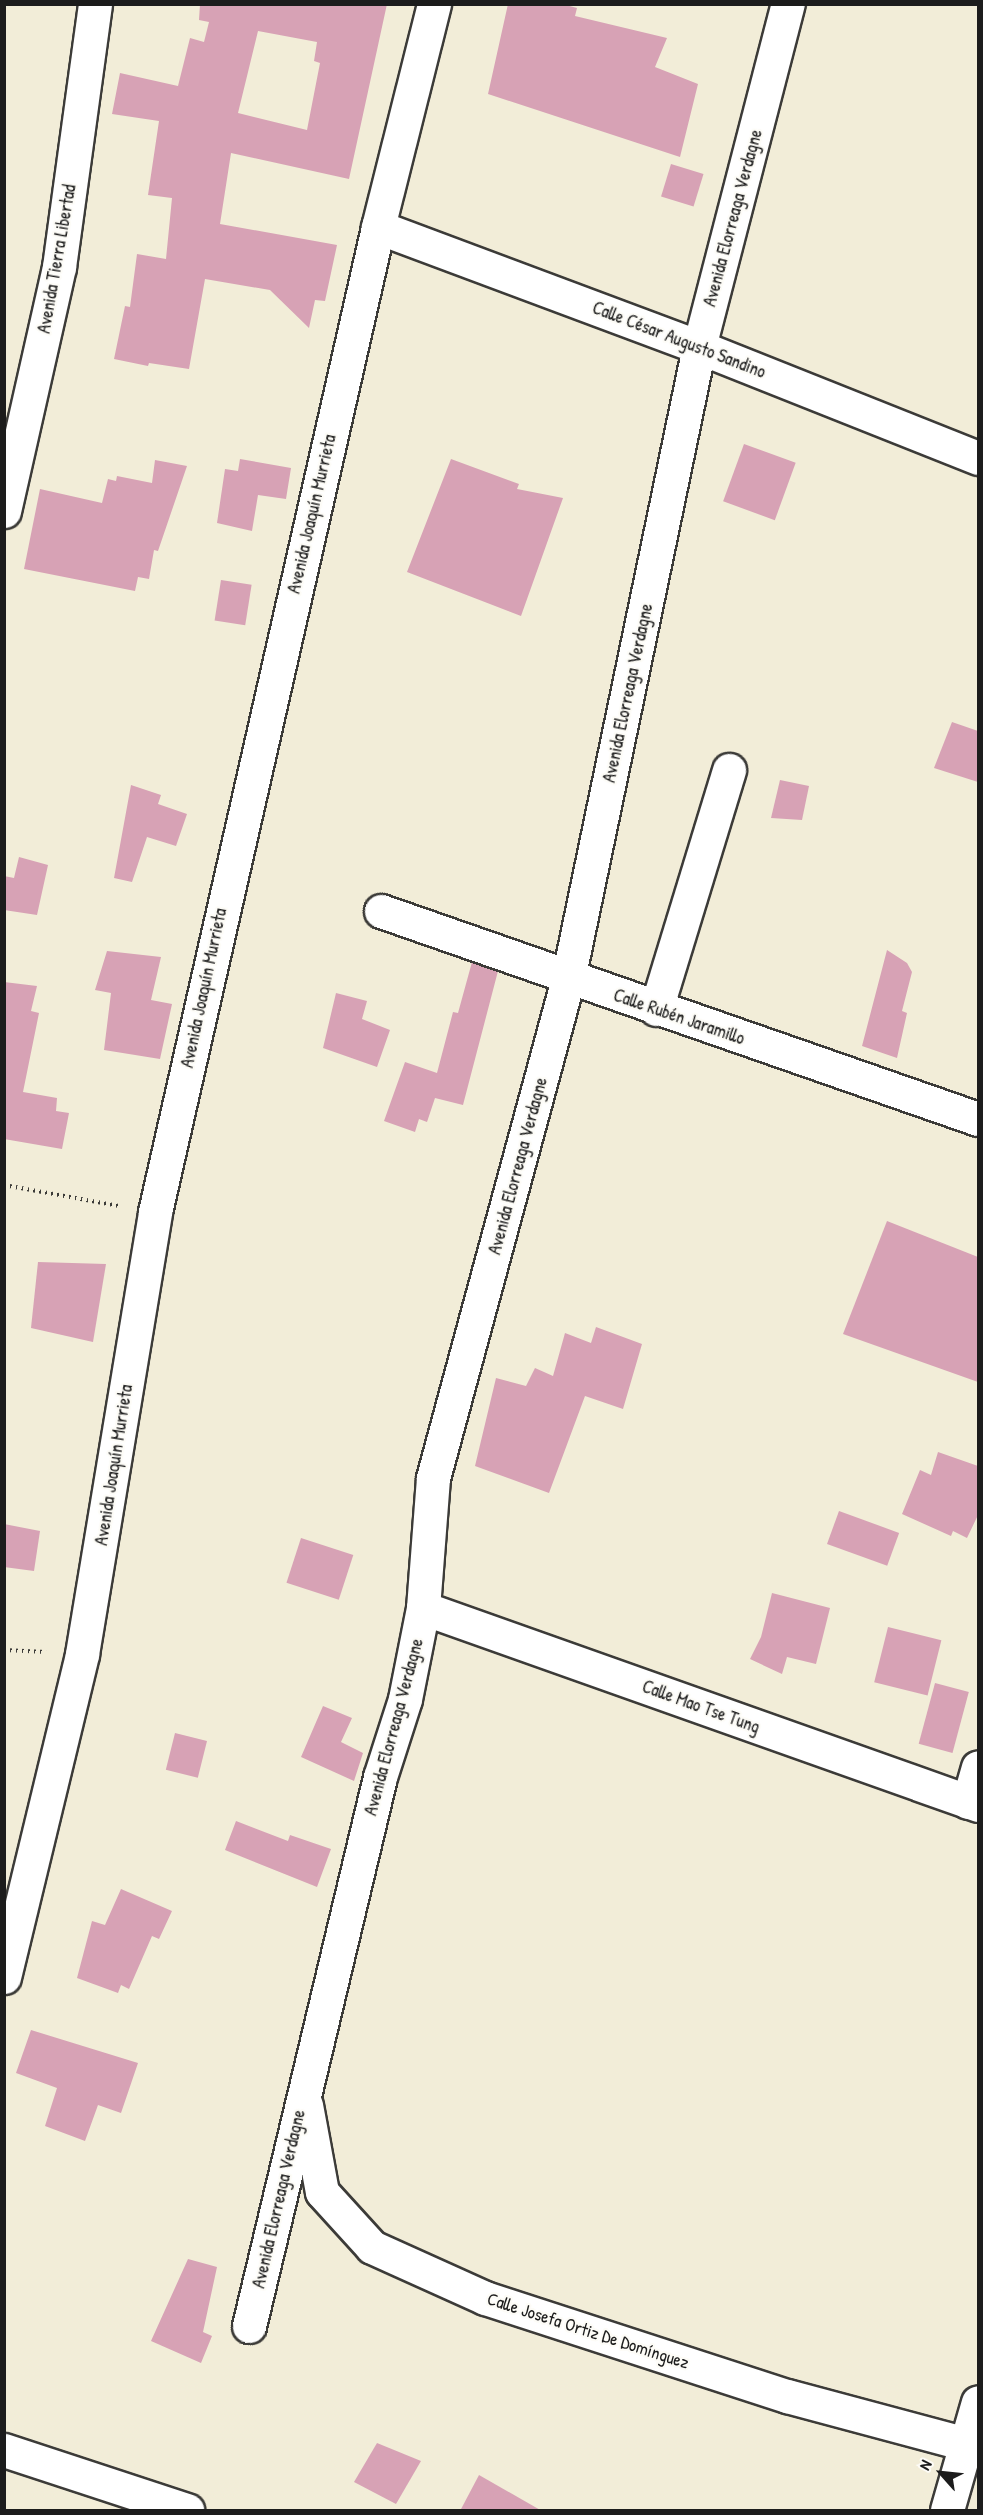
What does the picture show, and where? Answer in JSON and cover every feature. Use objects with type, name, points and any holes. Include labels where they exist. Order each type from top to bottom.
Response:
[{"type":"street","name":"Avenida Tierra Libertad","points":[[4,512],[58,267],[95,4]]},
{"type":"street","name":"Avenida Joaquín Murrieta","points":[[4,1977],[82,1654],[155,1212],[378,227],[434,4]]},
{"type":"street","name":"Avenida Elorreaga Verdagne","points":[[249,2326],[380,1777],[405,1699],[423,1608],[433,1478],[568,979],[699,347],[788,4]]},
{"type":"street","name":"Calle César Augusto Sandino","points":[[378,227],[699,347],[978,458]]},
{"type":"street","points":[[656,1009],[729,770]]},
{"type":"street","name":"Calle Rubén Jaramillo","points":[[381,911],[568,979],[978,1119]]},
{"type":"street","name":"Calle Mao Tse Tung","points":[[423,1608],[973,1803]]},
{"type":"street","points":[[973,1803],[978,1767]]},
{"type":"street","name":"Calle Josefa Ortiz De Domínguez","points":[[304,2092],[322,2192],[372,2247],[485,2298],[529,2313],[787,2396],[974,2445]]},
{"type":"street","points":[[947,2511],[974,2445],[978,2402]]},
{"type":"street","points":[[4,2450],[187,2511]]},
{"type":"path","points":[[4,1185],[155,1212]]},
{"type":"building","points":[[200,4],[387,4],[349,179],[231,153],[220,224],[337,245],[325,301],[315,300],[309,328],[270,290],[205,279],[189,369],[149,363],[148,366],[114,359],[125,306],[130,307],[137,254],[166,259],[172,198],[148,195],[159,121],[112,114],[120,73],[178,86],[190,38],[204,42],[209,22],[199,20]],"holes":[[[258,31],[317,42],[314,61],[320,63],[307,130],[238,113]]]},
{"type":"building","points":[[508,4],[562,4],[577,8],[575,16],[667,38],[655,67],[698,84],[680,157],[488,94]]},
{"type":"building","points":[[671,164],[704,174],[694,206],[661,197]]},
{"type":"building","points":[[744,444],[796,463],[775,520],[723,501]]},
{"type":"building","points":[[240,459],[291,468],[286,499],[258,495],[252,531],[217,523],[225,469],[238,471]]},
{"type":"building","points":[[451,459],[519,484],[517,489],[563,498],[521,616],[407,572]]},
{"type":"building","points":[[155,460],[187,466],[158,551],[154,550],[149,579],[138,577],[135,591],[24,569],[40,489],[102,503],[108,479],[116,481],[117,476],[152,483]]},
{"type":"building","points":[[221,580],[252,585],[245,625],[215,620]]},
{"type":"building","points":[[952,722],[978,731],[978,782],[934,768]]},
{"type":"building","points":[[780,780],[809,786],[802,820],[771,818]]},
{"type":"building","points":[[131,785],[161,795],[158,804],[187,814],[176,846],[147,837],[132,882],[114,878]]},
{"type":"building","points":[[19,857],[48,865],[37,915],[4,910],[4,876],[14,878]]},
{"type":"building","points":[[887,950],[907,963],[912,972],[902,1011],[907,1013],[897,1058],[862,1046]]},
{"type":"building","points":[[107,951],[161,957],[151,1000],[172,1004],[160,1059],[104,1050],[111,993],[95,990]]},
{"type":"building","points":[[472,962],[498,971],[463,1105],[435,1098],[427,1122],[419,1119],[415,1132],[384,1121],[405,1062],[437,1073],[453,1012],[458,1013]]},
{"type":"building","points":[[4,982],[37,986],[31,1011],[39,1013],[23,1092],[57,1098],[56,1111],[69,1113],[62,1149],[4,1139]]},
{"type":"building","points":[[336,993],[367,1001],[362,1019],[390,1030],[377,1067],[323,1048]]},
{"type":"building","points":[[887,1221],[978,1257],[978,1382],[843,1334]]},
{"type":"building","points":[[38,1262],[106,1264],[93,1342],[31,1328]]},
{"type":"building","points":[[596,1327],[642,1344],[623,1409],[585,1396],[549,1493],[475,1466],[496,1378],[526,1386],[535,1368],[553,1376],[565,1333],[591,1343]]},
{"type":"building","points":[[938,1452],[978,1466],[978,1515],[967,1538],[953,1531],[951,1536],[902,1514],[920,1470],[931,1475]]},
{"type":"building","points":[[839,1511],[899,1533],[887,1566],[827,1544]]},
{"type":"building","points":[[4,1524],[40,1531],[34,1571],[4,1567]]},
{"type":"building","points":[[301,1538],[353,1555],[339,1600],[286,1583]]},
{"type":"building","points":[[772,1593],[830,1608],[816,1664],[787,1657],[782,1674],[750,1659],[761,1637]]},
{"type":"building","points":[[888,1627],[941,1640],[928,1696],[874,1682]]},
{"type":"building","points":[[935,1683],[969,1692],[953,1753],[919,1744]]},
{"type":"building","points":[[323,1706],[352,1718],[341,1742],[363,1753],[354,1781],[301,1757]]},
{"type":"building","points":[[175,1733],[207,1741],[198,1778],[166,1770]]},
{"type":"building","points":[[236,1821],[288,1841],[290,1835],[331,1849],[317,1887],[225,1850]]},
{"type":"building","points":[[121,1889],[172,1911],[159,1939],[152,1936],[129,1989],[121,1985],[118,1993],[77,1978],[92,1921],[105,1925]]},
{"type":"building","points":[[31,2030],[138,2063],[121,2113],[98,2105],[85,2141],[45,2126],[57,2088],[16,2073]]},
{"type":"building","points":[[188,2259],[217,2267],[203,2332],[212,2336],[201,2363],[151,2341]]},
{"type":"building","points":[[377,2443],[421,2461],[396,2504],[354,2482]]},
{"type":"building","points":[[479,2475],[542,2511],[460,2511]]}]
